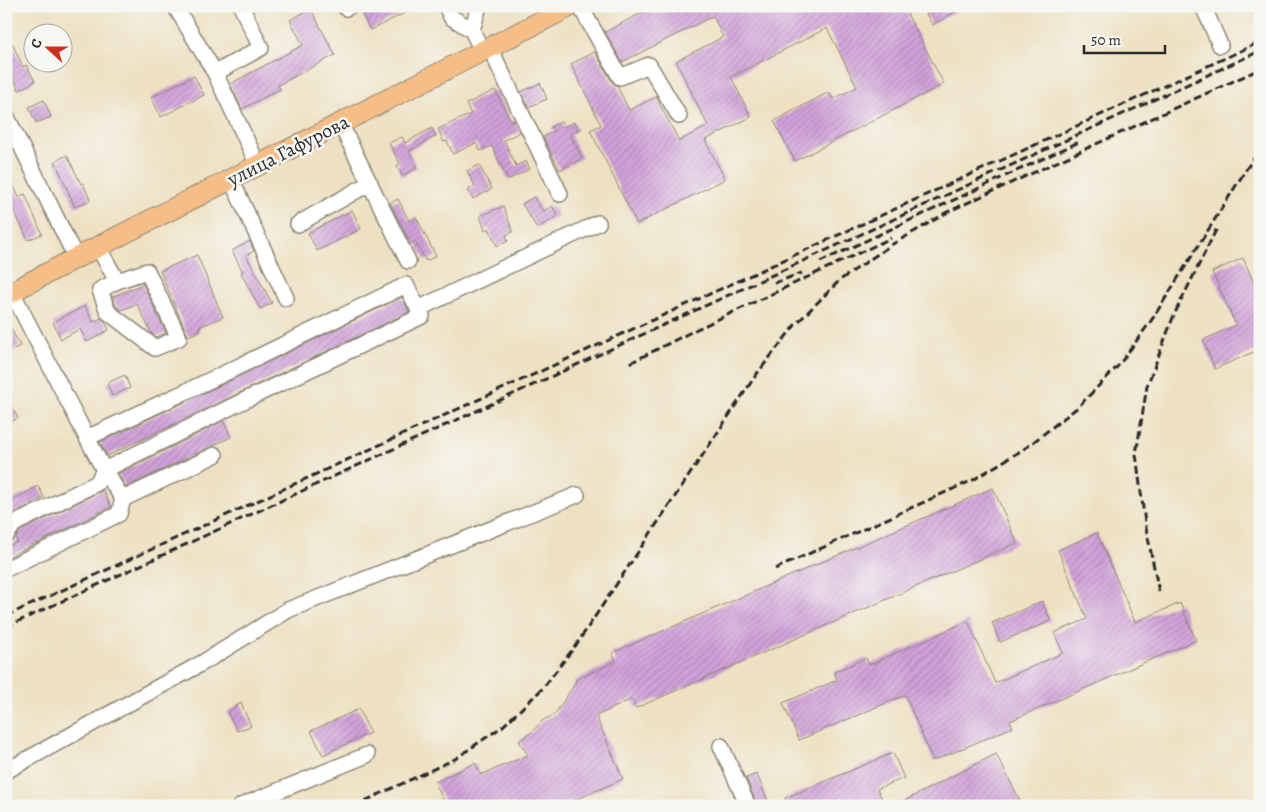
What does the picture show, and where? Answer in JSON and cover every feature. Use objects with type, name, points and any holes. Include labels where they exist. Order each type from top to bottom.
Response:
[{"type":"main road","name":"улица Гафурова","points":[[9,293],[571,6]]},
{"type":"street","points":[[175,6],[215,73],[258,165]]},
{"type":"street","points":[[215,73],[261,48],[241,6]]},
{"type":"street","points":[[345,6],[346,8],[350,6]]},
{"type":"street","points":[[446,6],[451,17],[472,30],[507,81],[560,194]]},
{"type":"street","points":[[472,30],[478,6]]},
{"type":"street","points":[[580,6],[620,77],[649,65],[679,116]]},
{"type":"street","points":[[1203,6],[1220,45]]},
{"type":"street","points":[[6,115],[76,258]]},
{"type":"street","points":[[340,123],[408,261]]},
{"type":"street","points":[[232,179],[286,298]]},
{"type":"street","points":[[298,224],[370,183]]},
{"type":"street","points":[[418,309],[598,223]]},
{"type":"street","points":[[98,246],[117,281]]},
{"type":"street","points":[[147,271],[179,338],[155,348],[108,312],[100,290],[117,281],[147,271]]},
{"type":"street","points":[[6,536],[14,524],[97,483],[104,470],[422,316],[406,285],[87,438]]},
{"type":"street","points":[[6,569],[119,514],[123,499],[104,470],[9,293]]},
{"type":"street","points":[[123,499],[215,455]]},
{"type":"street","points":[[6,771],[204,662],[288,610],[577,495]]},
{"type":"street","points":[[721,746],[748,806]]},
{"type":"street","points":[[241,806],[367,755]]},
{"type":"path","points":[[1238,6],[1246,11],[1260,14]]},
{"type":"building","points":[[378,6],[419,6],[370,30],[362,14]]},
{"type":"building","points":[[655,6],[903,6],[944,84],[795,161],[774,121],[829,92],[833,99],[857,87],[827,28],[731,77],[751,117],[705,140],[725,179],[637,224],[590,130],[601,125],[571,64],[595,52],[612,82],[617,86],[629,110],[656,97],[679,141],[708,126],[676,61],[723,37],[713,16],[622,62],[605,32]]},
{"type":"building","points":[[922,6],[966,6],[932,25]]},
{"type":"building","points":[[311,9],[335,55],[278,85],[280,89],[242,109],[230,84],[303,45],[290,20]]},
{"type":"building","points":[[6,30],[22,65],[22,72],[30,72],[35,81],[19,90],[6,62]]},
{"type":"building","points":[[194,76],[204,95],[161,117],[151,97]]},
{"type":"building","points":[[540,83],[547,99],[529,107],[521,92]]},
{"type":"building","points":[[495,90],[511,121],[514,120],[520,132],[504,140],[516,166],[526,161],[530,169],[508,180],[492,146],[480,151],[476,143],[453,154],[447,141],[444,142],[438,129],[471,114],[466,104]]},
{"type":"building","points":[[44,100],[51,117],[36,123],[29,107]]},
{"type":"building","points":[[561,122],[564,127],[574,122],[578,130],[570,134],[582,158],[560,170],[543,137],[554,131],[551,127]]},
{"type":"building","points":[[432,128],[436,136],[409,151],[417,168],[402,176],[397,166],[400,164],[389,143],[402,137],[405,143]]},
{"type":"building","points":[[67,155],[81,184],[83,183],[90,200],[75,207],[55,161]]},
{"type":"building","points":[[479,165],[492,189],[473,199],[468,190],[475,186],[467,171]]},
{"type":"building","points":[[6,171],[19,197],[25,194],[42,234],[28,240],[6,193]]},
{"type":"building","points":[[534,197],[543,212],[552,206],[558,216],[537,228],[522,204]]},
{"type":"building","points":[[398,199],[409,221],[416,217],[436,256],[426,261],[415,241],[411,244],[390,203]]},
{"type":"building","points":[[503,206],[513,232],[506,235],[508,241],[497,246],[489,228],[485,230],[480,216]]},
{"type":"building","points":[[352,210],[361,229],[317,251],[308,233]]},
{"type":"building","points":[[250,241],[254,251],[246,255],[272,303],[260,309],[232,251]]},
{"type":"building","points":[[197,255],[223,317],[199,327],[200,331],[188,336],[160,271]]},
{"type":"building","points":[[1243,258],[1260,296],[1260,349],[1215,369],[1203,340],[1236,325],[1212,272]]},
{"type":"building","points":[[143,284],[166,333],[156,337],[152,334],[137,304],[121,310],[116,306],[112,297]]},
{"type":"building","points":[[402,297],[409,312],[107,456],[100,442]]},
{"type":"building","points":[[85,306],[93,322],[101,318],[105,321],[109,330],[87,342],[80,329],[61,339],[53,322]]},
{"type":"building","points":[[6,319],[20,346],[6,353]]},
{"type":"building","points":[[125,375],[130,388],[112,396],[107,383]]},
{"type":"building","points":[[6,397],[18,418],[6,424]]},
{"type":"building","points":[[223,421],[231,437],[126,487],[118,474]]},
{"type":"building","points":[[38,486],[44,497],[6,518],[6,504]]},
{"type":"building","points":[[993,488],[1017,543],[636,708],[632,699],[596,716],[623,779],[561,806],[446,806],[435,782],[475,763],[481,775],[528,755],[519,741],[533,731],[542,721],[555,714],[576,682],[575,680],[616,661],[612,653]]},
{"type":"building","points":[[103,490],[111,507],[6,558],[6,547],[17,542],[16,538],[20,531]]},
{"type":"building","points":[[1097,533],[1135,622],[1180,603],[1196,640],[1010,721],[1013,727],[933,761],[905,695],[799,740],[783,703],[837,680],[834,672],[866,658],[869,665],[968,621],[995,683],[1063,653],[1054,633],[1087,619],[1058,550]]},
{"type":"building","points":[[1042,601],[1051,621],[1000,642],[992,623]]},
{"type":"building","points":[[241,703],[251,726],[237,731],[227,712]]},
{"type":"building","points":[[359,709],[370,733],[323,755],[311,731]]},
{"type":"building","points":[[893,753],[904,778],[877,789],[886,806],[788,806],[785,798]]},
{"type":"building","points":[[996,754],[1023,806],[894,806]]},
{"type":"building","points":[[757,774],[768,802],[759,806],[757,806],[746,778]]},
{"type":"railway","points":[[6,616],[1260,42]]},
{"type":"railway","points":[[6,627],[1260,51]]},
{"type":"railway","points":[[943,214],[1260,69]]},
{"type":"railway","points":[[820,262],[1081,141]]},
{"type":"railway","points":[[775,569],[973,480],[1027,447],[1078,407],[1119,365],[1153,318],[1260,149]]},
{"type":"railway","points":[[354,806],[455,759],[503,726],[543,688],[576,645],[756,375],[795,325],[840,280],[891,245],[948,212]]},
{"type":"railway","points":[[1159,592],[1145,523],[1136,454],[1147,386],[1174,315],[1217,228]]},
{"type":"railway","points":[[630,363],[695,330],[891,238]]},
{"type":"railway","points":[[774,283],[802,273]]}]
